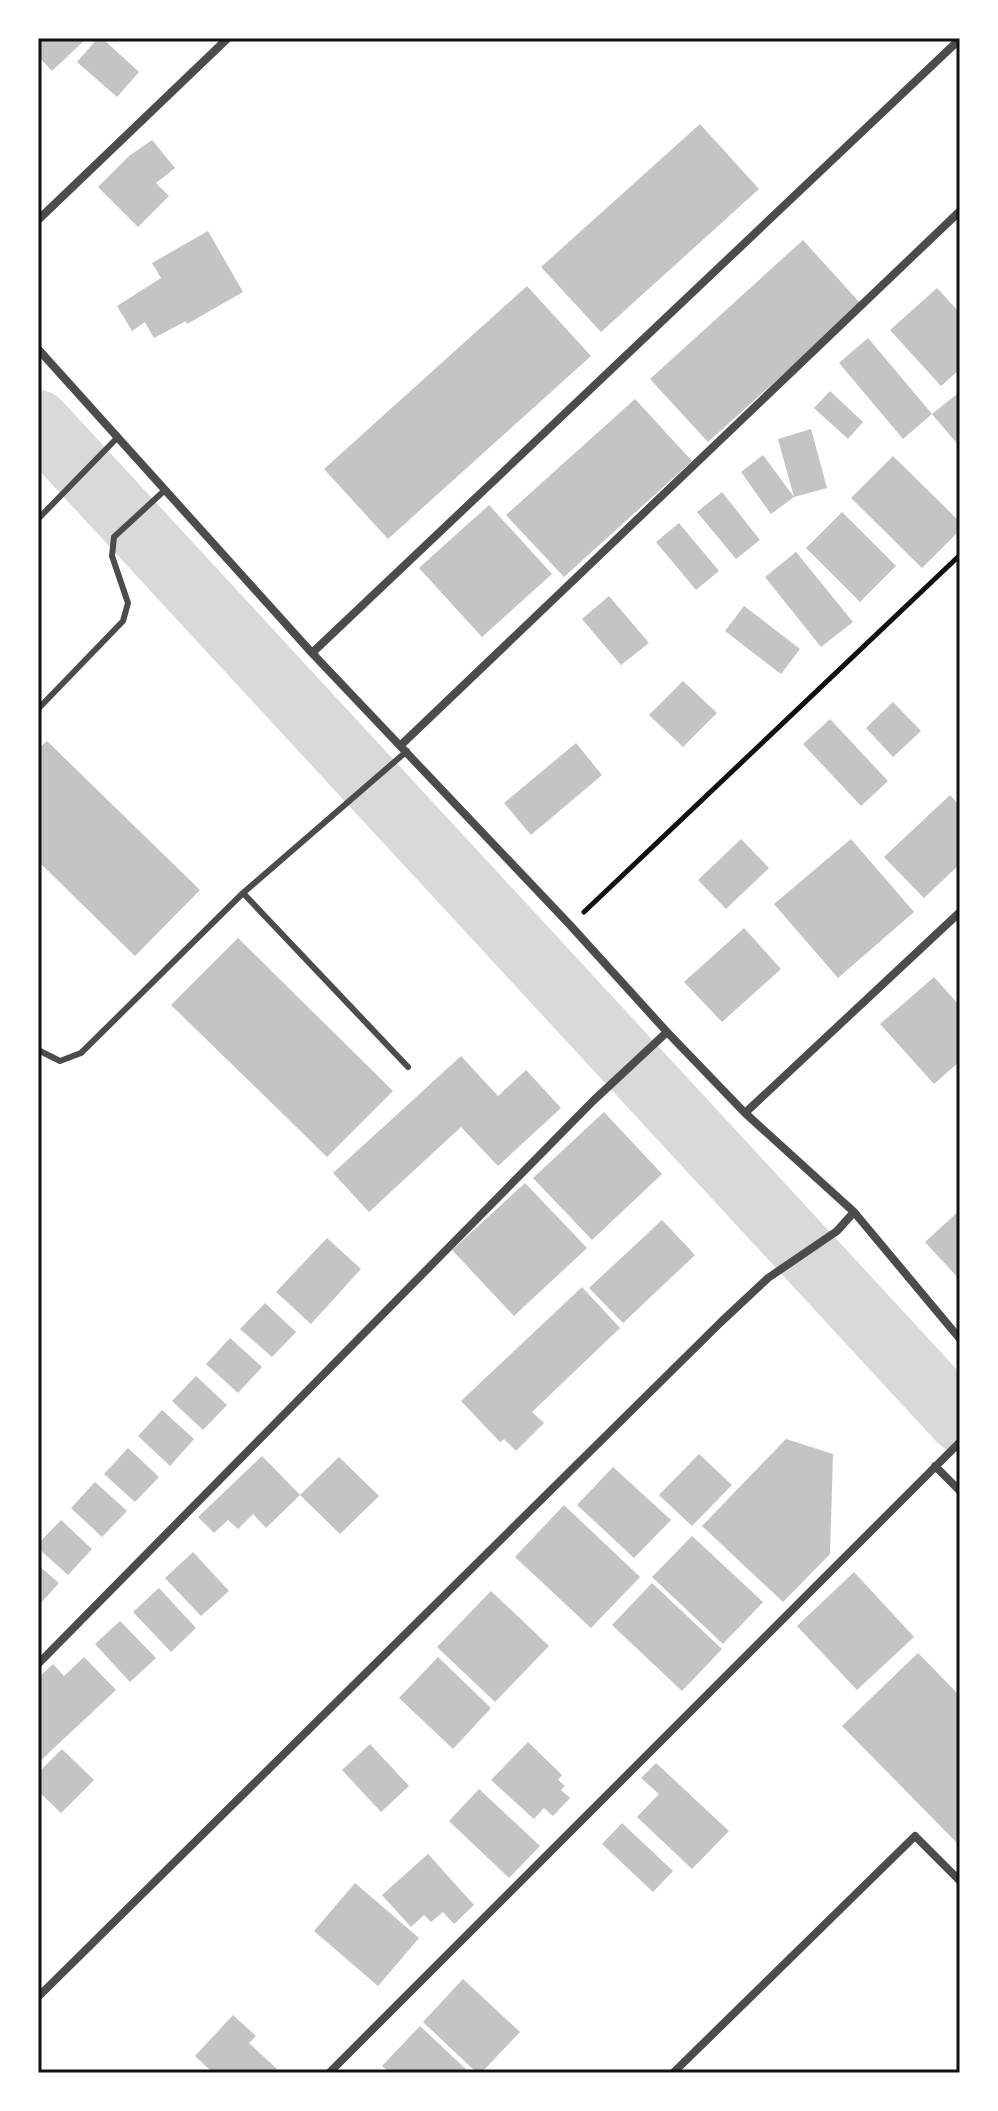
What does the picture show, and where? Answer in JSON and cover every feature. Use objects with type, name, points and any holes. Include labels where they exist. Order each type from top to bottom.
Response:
[{"type":"street","points":[[38,220],[228,38]]},
{"type":"street","points":[[312,653],[960,39]]},
{"type":"street","points":[[403,752],[960,211]]},
{"type":"street","points":[[38,349],[403,752],[570,925],[667,1032],[745,1113],[854,1212],[960,1339]]},
{"type":"street","points":[[745,1113],[960,912]]},
{"type":"street","points":[[38,1664],[593,1101],[667,1032]]},
{"type":"street","points":[[38,1997],[721,1322],[779,1269],[837,1231],[854,1212]]},
{"type":"street","points":[[329,2073],[960,1442]]},
{"type":"street","points":[[935,1466],[960,1491]]},
{"type":"street","points":[[673,2073],[915,1836],[960,1881]]},
{"type":"lane","points":[[38,519],[117,438]]},
{"type":"lane","points":[[38,709],[123,621],[128,603],[112,556],[114,537],[165,490]]},
{"type":"lane","points":[[38,1050],[60,1061],[81,1053],[243,893],[403,752]]},
{"type":"lane","points":[[243,893],[408,1067]]},
{"type":"path","points":[[570,925],[960,555]]},
{"type":"building","points":[[38,38],[87,38],[52,71],[38,56]]},
{"type":"building","points":[[98,38],[102,38],[139,72],[117,97],[77,62]]},
{"type":"building","points":[[700,124],[759,189],[601,332],[541,267]]},
{"type":"building","points":[[152,140],[175,168],[156,183],[169,196],[138,227],[98,187],[129,156]]},
{"type":"building","points":[[208,231],[243,292],[187,324],[186,321],[154,338],[145,322],[132,331],[117,306],[161,278],[152,263]]},
{"type":"building","points":[[803,240],[861,304],[708,442],[650,379]]},
{"type":"building","points":[[527,286],[591,356],[388,539],[324,469]]},
{"type":"building","points":[[937,288],[960,313],[960,369],[941,386],[890,330]]},
{"type":"building","points":[[868,338],[932,414],[903,439],[839,363]]},
{"type":"building","points":[[830,391],[863,422],[848,439],[814,408]]},
{"type":"building","points":[[957,394],[960,398],[960,447],[932,414]]},
{"type":"building","points":[[635,399],[692,461],[564,577],[506,515]]},
{"type":"building","points":[[811,429],[827,488],[794,497],[778,439]]},
{"type":"building","points":[[763,455],[794,497],[771,514],[741,472]]},
{"type":"building","points":[[893,456],[960,522],[960,530],[922,568],[851,498]]},
{"type":"building","points":[[722,492],[760,540],[736,559],[697,512]]},
{"type":"building","points":[[489,505],[552,574],[482,637],[419,568]]},
{"type":"building","points":[[842,512],[896,566],[860,602],[806,548]]},
{"type":"building","points":[[679,523],[719,571],[696,590],[656,542]]},
{"type":"building","points":[[796,552],[853,622],[821,647],[765,577]]},
{"type":"building","points":[[609,596],[649,643],[621,665],[582,619]]},
{"type":"building","points":[[744,606],[800,649],[781,674],[725,631]]},
{"type":"building","points":[[683,681],[717,713],[683,747],[649,715]]},
{"type":"building","points":[[893,702],[921,731],[893,757],[866,728]]},
{"type":"building","points":[[830,719],[888,781],[861,806],[803,744]]},
{"type":"building","points":[[47,741],[200,890],[135,956],[38,861],[38,749]]},
{"type":"building","points":[[576,743],[602,775],[531,835],[504,803]]},
{"type":"building","points":[[950,795],[960,806],[960,864],[924,898],[884,857]]},
{"type":"building","points":[[741,839],[769,868],[726,909],[698,880]]},
{"type":"building","points":[[851,839],[914,912],[838,978],[774,904]]},
{"type":"building","points":[[744,928],[781,969],[722,1022],[684,982]]},
{"type":"building","points":[[238,938],[393,1091],[327,1157],[171,1005]]},
{"type":"building","points":[[934,977],[960,1006],[960,1061],[934,1084],[880,1024]]},
{"type":"building","points":[[461,1056],[498,1096],[526,1070],[561,1108],[498,1166],[461,1127],[369,1212],[333,1173]]},
{"type":"building","points":[[604,1112],[662,1174],[592,1240],[533,1178]]},
{"type":"building","points":[[525,1183],[587,1248],[514,1316],[452,1250]]},
{"type":"building","points":[[960,1210],[960,1280],[925,1242]]},
{"type":"building","points":[[662,1220],[695,1255],[623,1323],[589,1288]]},
{"type":"building","points":[[327,1238],[361,1269],[311,1324],[276,1292]]},
{"type":"building","points":[[582,1287],[620,1328],[532,1412],[544,1423],[516,1451],[504,1439],[500,1442],[461,1401]]},
{"type":"building","points":[[265,1303],[296,1332],[272,1357],[240,1329]]},
{"type":"building","points":[[230,1338],[262,1367],[238,1393],[206,1364]]},
{"type":"building","points":[[196,1376],[227,1405],[203,1430],[172,1401]]},
{"type":"building","points":[[162,1410],[194,1439],[170,1466],[138,1436]]},
{"type":"building","points":[[786,1439],[833,1454],[830,1554],[783,1602],[702,1526]]},
{"type":"building","points":[[128,1448],[159,1477],[135,1502],[104,1474]]},
{"type":"building","points":[[699,1454],[732,1485],[692,1526],[659,1495]]},
{"type":"building","points":[[262,1456],[300,1495],[266,1528],[253,1514],[238,1529],[228,1520],[214,1533],[198,1517]]},
{"type":"building","points":[[339,1457],[379,1496],[340,1534],[300,1495]]},
{"type":"building","points":[[613,1467],[671,1520],[634,1558],[577,1505]]},
{"type":"building","points":[[95,1482],[127,1511],[102,1537],[71,1508]]},
{"type":"building","points":[[564,1505],[640,1577],[591,1628],[515,1557]]},
{"type":"building","points":[[61,1520],[92,1549],[68,1575],[38,1548],[38,1544]]},
{"type":"building","points":[[692,1536],[763,1602],[723,1644],[652,1577]]},
{"type":"building","points":[[193,1552],[229,1591],[201,1616],[165,1578]]},
{"type":"building","points":[[38,1565],[59,1583],[38,1606]]},
{"type":"building","points":[[854,1572],[914,1637],[857,1690],[797,1626]]},
{"type":"building","points":[[652,1583],[722,1649],[682,1691],[612,1625]]},
{"type":"building","points":[[159,1588],[196,1628],[171,1652],[133,1612]]},
{"type":"building","points":[[491,1591],[549,1646],[495,1702],[437,1647]]},
{"type":"building","points":[[120,1621],[156,1658],[130,1682],[95,1644]]},
{"type":"building","points":[[918,1653],[960,1696],[960,1846],[842,1726]]},
{"type":"building","points":[[84,1657],[116,1690],[38,1763],[38,1678],[53,1664],[64,1676]]},
{"type":"building","points":[[438,1657],[491,1708],[453,1749],[399,1698]]},
{"type":"building","points":[[528,1742],[562,1775],[558,1780],[565,1786],[561,1790],[570,1798],[553,1816],[544,1808],[534,1819],[491,1780]]},
{"type":"building","points":[[370,1744],[409,1786],[381,1812],[342,1770]]},
{"type":"building","points":[[62,1749],[94,1780],[61,1813],[38,1791],[38,1773]]},
{"type":"building","points":[[656,1763],[729,1831],[692,1869],[637,1817],[659,1794],[641,1778]]},
{"type":"building","points":[[479,1789],[540,1846],[509,1878],[449,1821]]},
{"type":"building","points":[[622,1823],[673,1871],[653,1892],[602,1844]]},
{"type":"building","points":[[428,1854],[474,1905],[454,1924],[443,1912],[431,1922],[424,1915],[411,1927],[382,1895]]},
{"type":"building","points":[[355,1883],[419,1938],[378,1986],[314,1931]]},
{"type":"building","points":[[463,1979],[520,2032],[481,2073],[477,2073],[423,2022]]},
{"type":"building","points":[[233,2015],[256,2036],[249,2043],[277,2069],[274,2073],[213,2073],[195,2056]]},
{"type":"building","points":[[420,2026],[470,2073],[390,2073],[382,2066]]},
{"type":"waterway","points":[[38,422],[960,1420]]}]
